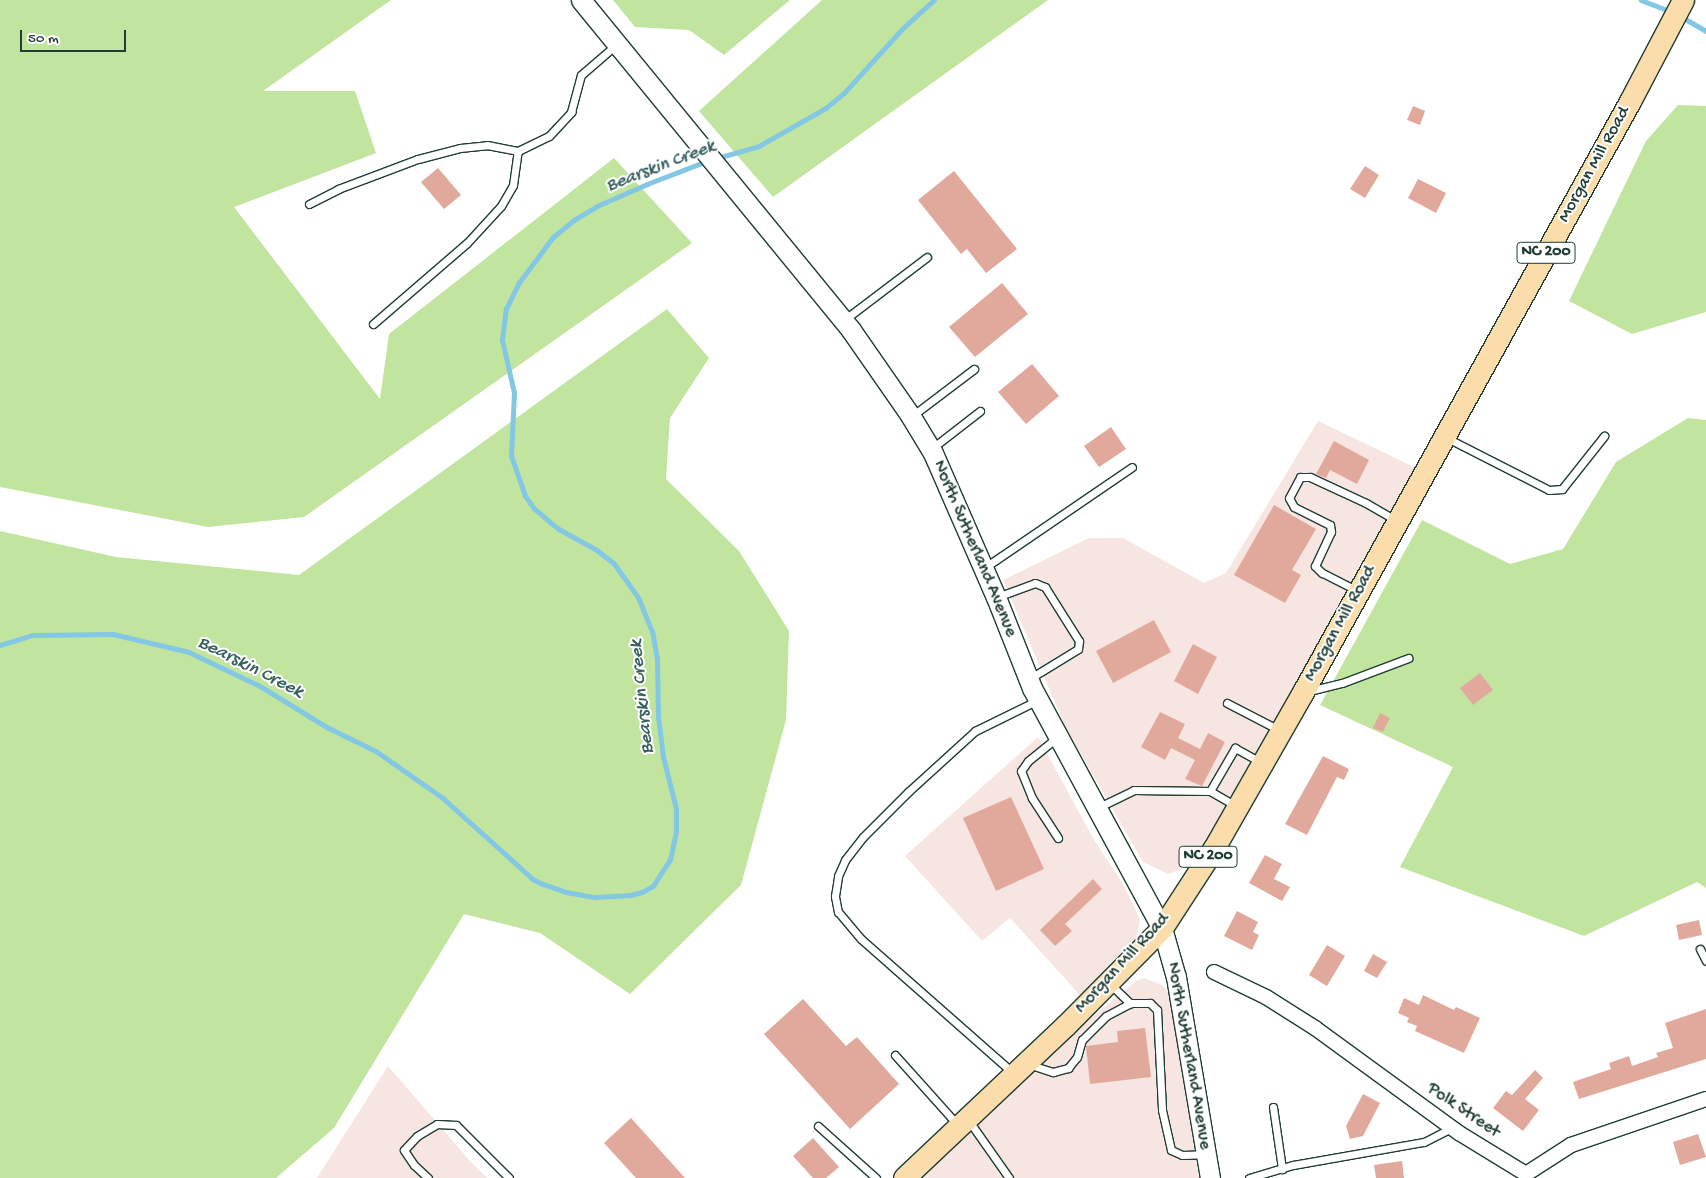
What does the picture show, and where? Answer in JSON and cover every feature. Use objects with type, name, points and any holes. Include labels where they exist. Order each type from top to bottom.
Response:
[{"type":"main road","name":"Morgan Mill Road","points":[[904,1178],[1020,1068],[1162,928],[1238,807],[1303,692],[1630,100],[1683,0]]},
{"type":"street","name":"North Sutherland Avenue","points":[[581,0],[843,320],[912,416],[931,450],[996,597],[1038,700],[1162,928],[1176,977],[1210,1178]]},
{"type":"street","name":"Polk Street","points":[[1214,972],[1266,997],[1314,1028],[1452,1128],[1525,1176],[1571,1145],[1706,1099]]},
{"type":"lane","points":[[309,204],[338,189],[418,159],[460,148],[487,145],[518,150],[550,136],[571,112],[582,75],[617,44]]},
{"type":"lane","points":[[373,324],[467,243],[501,206],[513,185],[518,150]]},
{"type":"lane","points":[[843,320],[927,257]]},
{"type":"lane","points":[[912,416],[974,369]]},
{"type":"lane","points":[[931,450],[980,411]]},
{"type":"lane","points":[[1444,437],[1549,490],[1562,489],[1604,436]]},
{"type":"lane","points":[[983,568],[1132,467]]},
{"type":"lane","points":[[1359,592],[1322,573],[1315,566],[1331,532],[1330,525],[1294,507],[1289,498],[1300,477],[1310,477],[1366,503],[1398,521]]},
{"type":"lane","points":[[996,597],[1035,583],[1045,587],[1079,641],[1078,649],[1029,680]]},
{"type":"lane","points":[[1303,692],[1342,683],[1408,658]]},
{"type":"lane","points":[[1038,700],[975,731],[908,792],[863,837],[845,860],[838,876],[835,896],[838,912],[861,939],[1020,1068],[1053,1072],[1068,1068],[1077,1056],[1082,1040],[1106,1016],[1130,1003],[1150,1004],[1157,1010],[1162,1110],[1171,1150],[1182,1155],[1206,1154]]},
{"type":"lane","points":[[1227,703],[1281,731]]},
{"type":"lane","points":[[1058,838],[1032,798],[1021,771],[1028,761],[1059,737]]},
{"type":"lane","points":[[1210,792],[1235,748],[1263,763]]},
{"type":"lane","points":[[1097,808],[1134,790],[1210,792],[1238,807]]},
{"type":"lane","points":[[1700,949],[1706,961]]},
{"type":"lane","points":[[1108,982],[1130,1003]]},
{"type":"lane","points":[[896,1055],[964,1122],[1009,1178]]},
{"type":"lane","points":[[1273,1107],[1282,1168]]},
{"type":"lane","points":[[428,1178],[414,1165],[404,1150],[417,1136],[437,1124],[456,1125],[508,1178]]},
{"type":"lane","points":[[818,1126],[876,1178]]},
{"type":"lane","points":[[1249,1178],[1282,1168],[1424,1142],[1452,1128]]},
{"type":"shaded area","points":[[1318,421],[1416,468],[1267,741],[1192,865],[1168,874],[1143,862],[1065,726],[1003,580],[1089,538],[1123,538],[1204,583],[1226,573]]},
{"type":"shaded area","points":[[1038,737],[1094,840],[1123,884],[1140,919],[1137,936],[1080,995],[1010,918],[982,941],[905,856]]},
{"type":"shaded area","points":[[1144,978],[1162,985],[1169,993],[1199,1178],[925,1178],[922,1174],[1074,1032],[1136,981]]},
{"type":"shaded area","points":[[388,1066],[470,1161],[487,1178],[317,1178]]},
{"type":"green space","points":[[0,0],[391,0],[263,91],[355,91],[376,153],[234,207],[380,399],[389,334],[614,158],[692,243],[304,517],[208,527],[0,487]]},
{"type":"green space","points":[[613,0],[790,0],[724,55],[689,30],[635,27]]},
{"type":"green space","points":[[822,0],[1048,0],[773,197],[699,111]]},
{"type":"green space","points":[[1678,105],[1706,106],[1706,312],[1632,334],[1569,301],[1646,141]]},
{"type":"green space","points":[[667,309],[709,358],[670,418],[666,479],[739,551],[789,631],[786,720],[741,885],[630,994],[540,933],[464,914],[334,1128],[276,1178],[0,1178],[0,531],[116,557],[299,575]]},
{"type":"green space","points":[[1688,418],[1706,420],[1706,888],[1697,882],[1584,936],[1400,867],[1453,767],[1320,705],[1422,520],[1510,564],[1563,549],[1616,462]]},
{"type":"building","points":[[1413,106],[1425,111],[1420,125],[1407,120]]},
{"type":"building","points":[[1365,166],[1379,175],[1365,198],[1350,189]]},
{"type":"building","points":[[438,168],[461,195],[444,209],[421,182]]},
{"type":"building","points":[[954,171],[1017,249],[986,273],[967,249],[961,254],[918,200]]},
{"type":"building","points":[[1418,179],[1446,193],[1436,213],[1408,198]]},
{"type":"building","points":[[1002,283],[1028,314],[975,357],[949,327]]},
{"type":"building","points":[[1032,364],[1059,396],[1026,424],[998,392]]},
{"type":"building","points":[[1111,427],[1126,449],[1099,467],[1084,446]]},
{"type":"building","points":[[1334,441],[1369,460],[1357,484],[1330,470],[1326,478],[1316,474]]},
{"type":"building","points":[[1274,505],[1316,529],[1292,570],[1301,575],[1285,603],[1234,575]]},
{"type":"building","points":[[1154,620],[1171,652],[1113,683],[1096,651]]},
{"type":"building","points":[[1193,644],[1217,657],[1198,694],[1174,681]]},
{"type":"building","points":[[1480,673],[1493,690],[1473,705],[1460,688]]},
{"type":"building","points":[[1160,712],[1185,724],[1178,738],[1200,749],[1208,733],[1225,742],[1202,786],[1185,779],[1195,760],[1171,748],[1165,760],[1141,747]]},
{"type":"building","points":[[1380,713],[1390,718],[1383,732],[1373,728]]},
{"type":"building","points":[[1323,756],[1349,769],[1344,780],[1337,777],[1307,835],[1285,824]]},
{"type":"building","points":[[1011,797],[1044,869],[996,891],[963,818]]},
{"type":"building","points":[[1265,855],[1282,864],[1274,879],[1290,887],[1282,901],[1249,883]]},
{"type":"building","points":[[1093,879],[1102,889],[1065,924],[1072,931],[1055,946],[1040,930]]},
{"type":"building","points":[[1237,911],[1258,922],[1253,932],[1259,935],[1252,950],[1224,936]]},
{"type":"building","points":[[1699,920],[1702,935],[1679,940],[1676,925]]},
{"type":"building","points":[[1327,945],[1345,956],[1327,986],[1309,975]]},
{"type":"building","points":[[1373,954],[1387,962],[1377,978],[1364,971]]},
{"type":"building","points":[[1423,995],[1454,1010],[1456,1007],[1480,1018],[1464,1053],[1415,1031],[1417,1026],[1407,1022],[1409,1018],[1398,1013],[1404,998],[1419,1005]]},
{"type":"building","points":[[803,999],[846,1046],[857,1037],[899,1084],[850,1129],[764,1034]]},
{"type":"building","points":[[1706,1009],[1706,1059],[1579,1099],[1573,1082],[1611,1069],[1609,1063],[1629,1056],[1632,1066],[1658,1057],[1656,1053],[1673,1048],[1665,1023]]},
{"type":"building","points":[[1145,1028],[1151,1077],[1090,1084],[1086,1046],[1118,1042],[1117,1031]]},
{"type":"building","points":[[1535,1070],[1543,1078],[1525,1099],[1539,1110],[1523,1131],[1493,1108],[1506,1091],[1512,1095]]},
{"type":"building","points":[[1363,1094],[1380,1103],[1363,1136],[1350,1139],[1346,1126]]},
{"type":"building","points":[[631,1118],[685,1178],[636,1178],[604,1143]]},
{"type":"building","points":[[1698,1134],[1706,1157],[1680,1165],[1673,1142]]},
{"type":"building","points":[[813,1138],[839,1167],[826,1178],[813,1178],[793,1156]]},
{"type":"building","points":[[1402,1161],[1404,1178],[1376,1178],[1374,1165]]},
{"type":"waterway","name":"Bearskin Creek","points":[[717,158],[759,146],[826,108],[844,93],[902,29],[934,0]]},
{"type":"waterway","name":"Bearskin Creek","points":[[1641,0],[1670,11]]},
{"type":"waterway","name":"Bearskin Creek","points":[[1682,17],[1706,31]]},
{"type":"waterway","name":"Bearskin Creek","points":[[0,645],[32,635],[113,634],[189,652],[260,686],[327,727],[376,751],[443,798],[533,879],[566,892],[595,897],[631,895],[653,886],[670,860],[676,832],[676,809],[663,757],[658,718],[657,659],[652,632],[639,599],[614,564],[596,550],[558,529],[534,509],[525,496],[511,456],[514,393],[502,340],[506,309],[518,284],[553,237],[574,220],[597,206],[707,161]]}]
